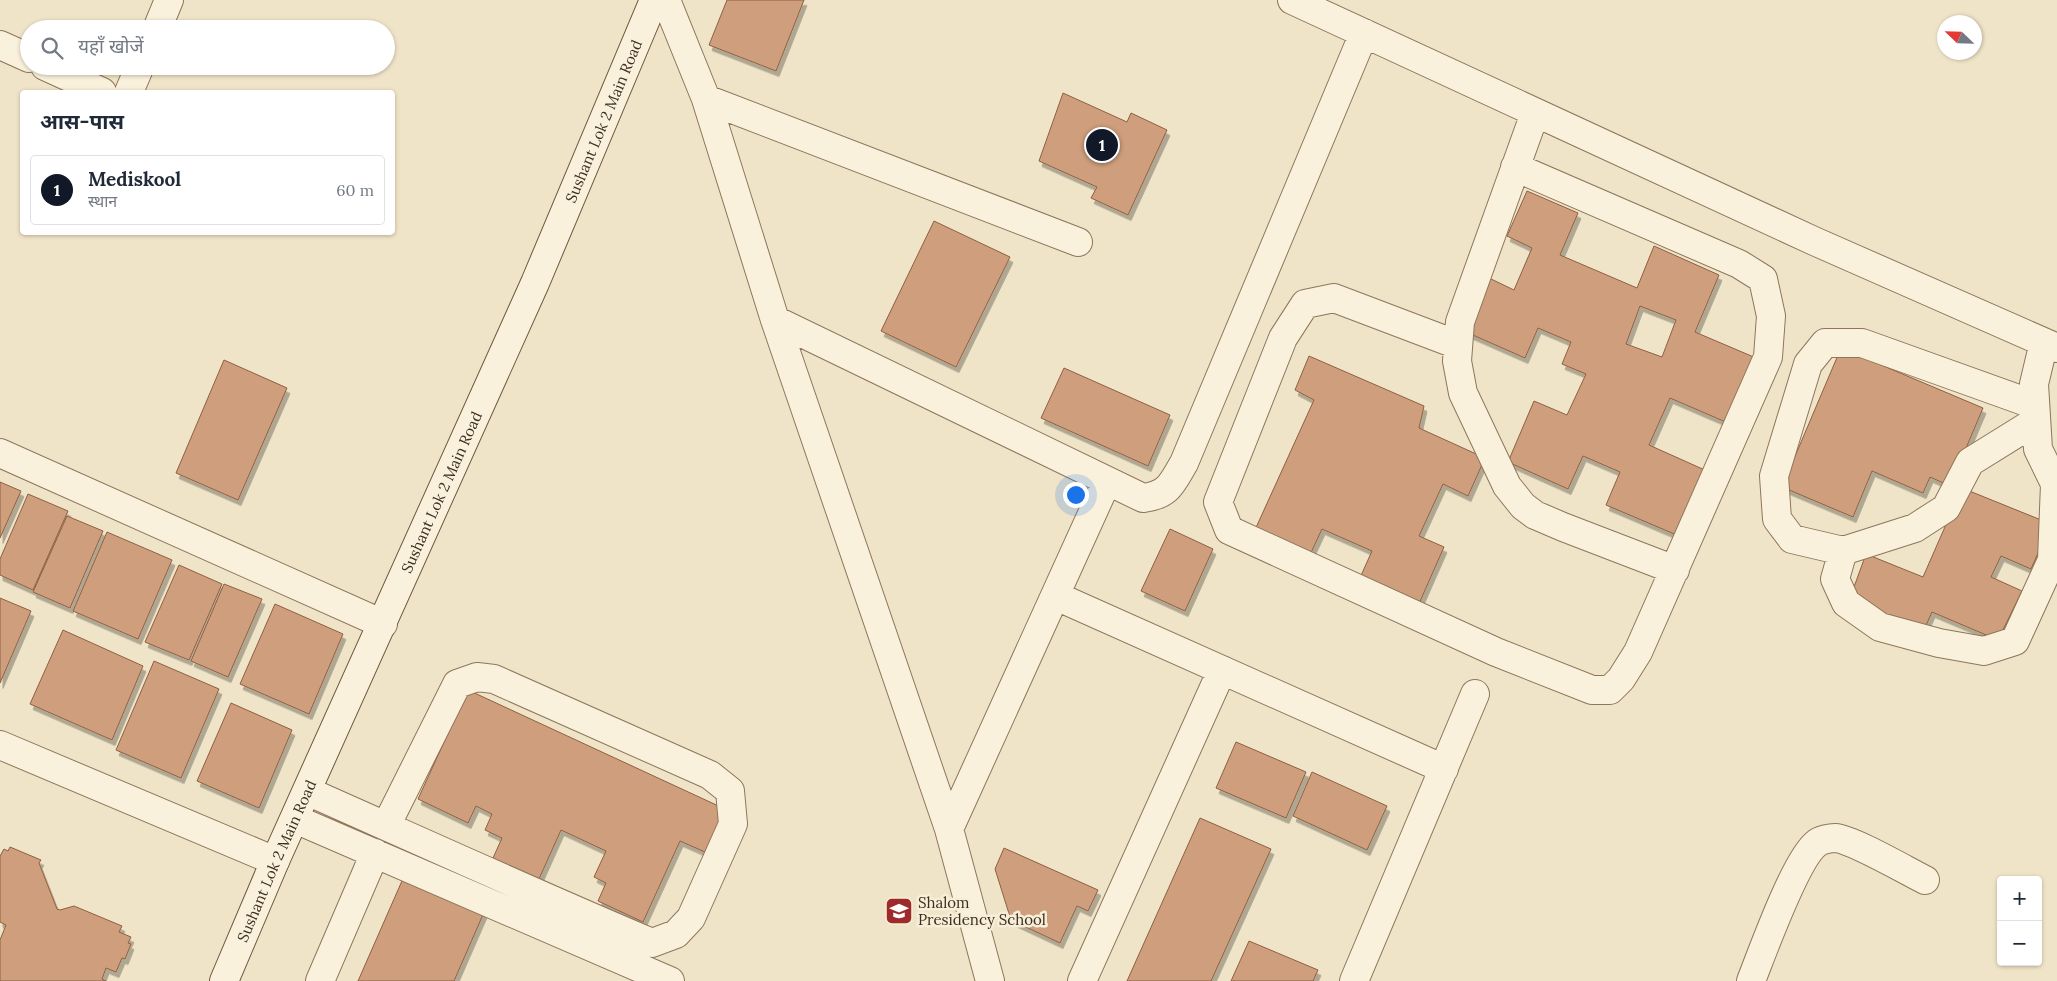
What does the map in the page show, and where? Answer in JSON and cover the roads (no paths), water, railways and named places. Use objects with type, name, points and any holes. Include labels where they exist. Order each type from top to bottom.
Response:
[{"type":"street","points":[[161,20],[169,0]]},
{"type":"street","name":"Sushant Lok 2 Main Road","points":[[224,981],[307,791],[535,283],[654,0]]},
{"type":"street","points":[[666,0],[706,99],[775,320],[949,829],[990,981]]},
{"type":"street","points":[[1292,0],[1814,241],[2050,345],[2034,384],[2038,449],[2055,484],[2052,560],[2015,641],[1984,651],[1939,643],[1880,627],[1846,603],[1835,579],[1843,551]]},
{"type":"street","points":[[775,320],[1143,498],[1158,496],[1171,485],[1184,463],[1364,34]]},
{"type":"street","points":[[0,45],[20,54]]},
{"type":"street","points":[[65,75],[98,90]]},
{"type":"street","points":[[130,90],[136,75]]},
{"type":"street","points":[[706,99],[1078,242]]},
{"type":"street","points":[[1535,113],[1460,322],[1457,361],[1463,393],[1507,486],[1523,506],[1535,515],[1549,521],[1675,570]]},
{"type":"street","points":[[1458,345],[1334,298],[1305,304],[1283,338],[1218,502],[1229,530],[1496,652],[1592,690],[1610,690],[1621,679],[1638,652],[1768,357],[1770,316],[1763,279],[1739,264],[1515,167]]},
{"type":"street","points":[[1824,343],[1862,343],[2036,413],[1970,462],[1946,508],[1915,528],[1843,551],[1792,539],[1777,519],[1774,476],[1808,364],[1824,343]]},
{"type":"street","points":[[0,453],[383,624]]},
{"type":"street","points":[[949,829],[1107,481]]},
{"type":"street","points":[[1056,596],[1444,770]]},
{"type":"street","points":[[1082,981],[1222,670]]},
{"type":"street","points":[[307,791],[526,890],[652,943],[676,934],[691,918],[733,824],[730,792],[710,775],[494,679],[477,677],[457,684],[386,826]]},
{"type":"street","points":[[1354,981],[1475,694]]},
{"type":"street","points":[[0,744],[276,861]]},
{"type":"street","points":[[295,819],[670,981]]},
{"type":"street","points":[[1750,981],[1797,872],[1806,854],[1818,842],[1835,838],[1851,843],[1926,880]]},
{"type":"street","points":[[320,981],[322,972],[375,854]]},
{"type":"place","name":"Mediskool","points":[[1102,145]]},
{"type":"place","name":"Shalom Presidency School","points":[[899,911]]}]
